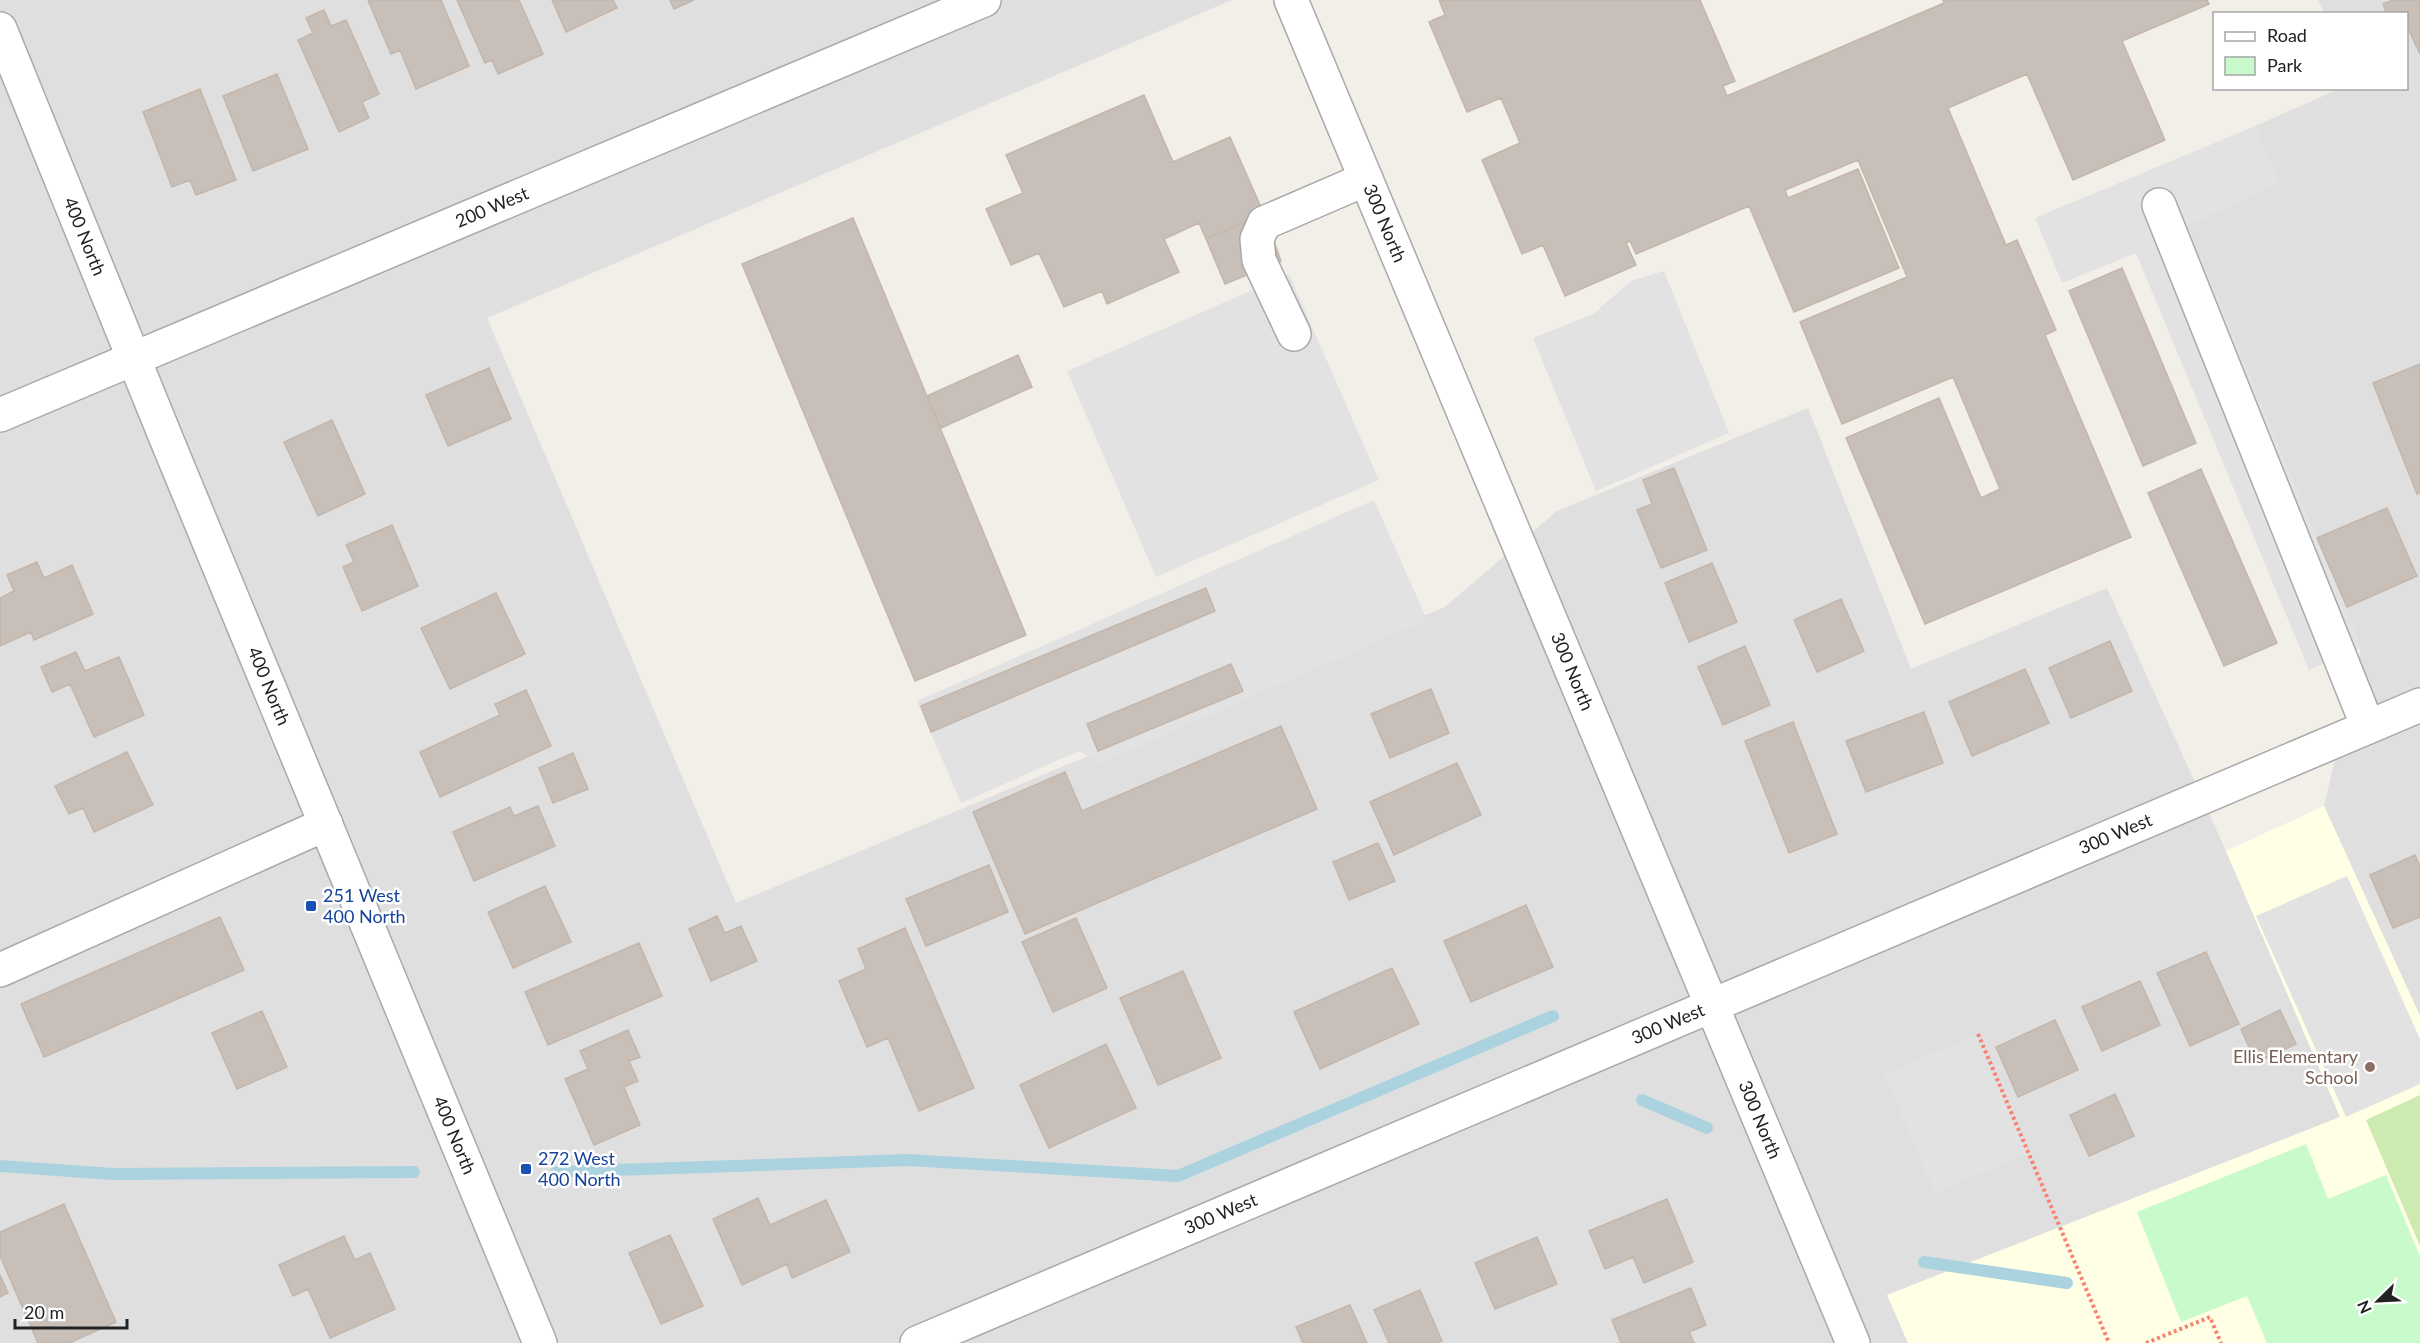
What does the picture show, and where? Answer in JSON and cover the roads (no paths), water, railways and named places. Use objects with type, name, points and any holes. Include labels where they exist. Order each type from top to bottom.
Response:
[{"type":"street","name":"200 West","points":[[0,415],[984,0]]},
{"type":"street","name":"300 North","points":[[1291,0],[1853,1343]]},
{"type":"street","name":"400 North","points":[[0,29],[133,358],[540,1343]]},
{"type":"street","points":[[1294,334],[1259,260],[1257,239],[1264,223],[1366,179]]},
{"type":"street","points":[[2158,205],[2368,728]]},
{"type":"street","name":"300 West","points":[[917,1343],[2420,705]]},
{"type":"street","points":[[0,970],[326,824]]},
{"type":"waterway","points":[[556,1172],[909,1160],[1178,1176],[1553,1016]]},
{"type":"waterway","points":[[1642,1100],[1707,1128]]},
{"type":"waterway","points":[[0,1166],[113,1174],[414,1172]]},
{"type":"waterway","points":[[1924,1262],[2067,1283]]},
{"type":"place","name":"251 West 400 North","points":[[311,906]]},
{"type":"place","name":"Ellis Elementary School","points":[[2370,1067]]},
{"type":"place","name":"272 West 400 North","points":[[526,1169]]}]
